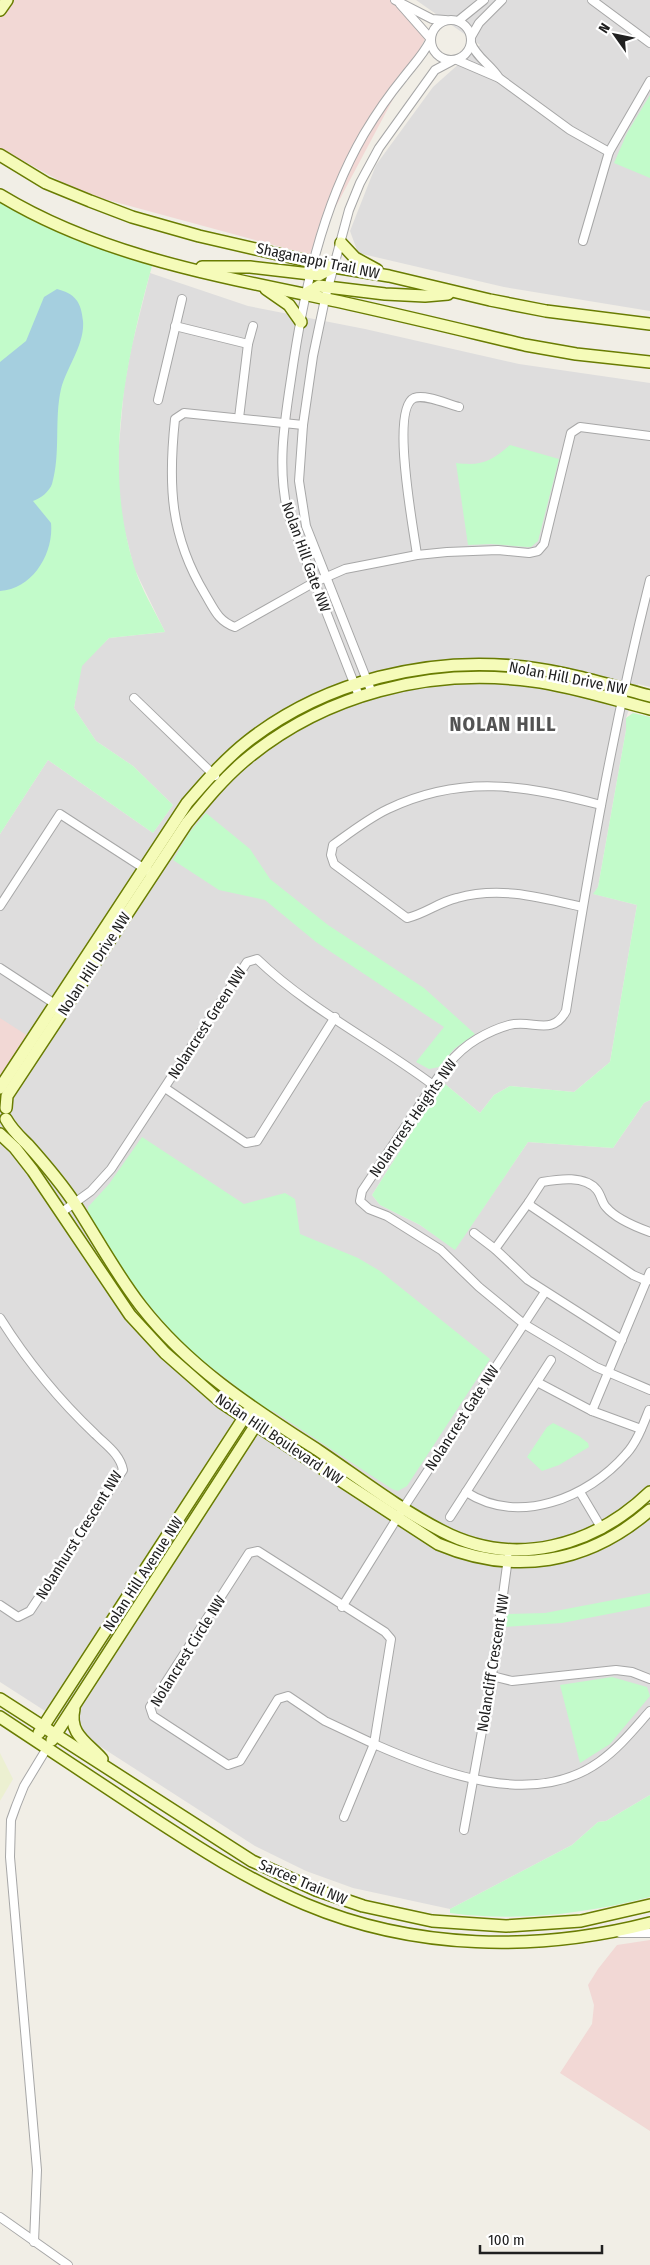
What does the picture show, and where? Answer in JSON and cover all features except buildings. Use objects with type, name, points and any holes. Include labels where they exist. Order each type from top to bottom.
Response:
[{"type":"street","points":[[0,10],[7,0]]},
{"type":"street","points":[[458,21],[484,0]]},
{"type":"street","points":[[454,60],[466,54],[479,23],[502,0]]},
{"type":"street","points":[[592,0],[650,43]]},
{"type":"street","points":[[397,1],[432,19],[458,21],[468,30],[473,50],[492,66],[499,78]]},
{"type":"street","points":[[397,1],[430,39],[435,53],[445,60],[454,60],[499,78],[570,130],[609,152]]},
{"type":"street","points":[[430,39],[435,27],[445,20]]},
{"type":"street","name":"Nolan Hill Gate NW","points":[[359,696],[313,583],[288,514],[281,487],[284,422],[305,294],[330,209],[356,149],[377,114],[430,39]]},
{"type":"street","name":"Nolan Hill Gate NW","points":[[372,693],[306,526],[299,481],[304,425],[313,356],[326,299],[350,210],[360,183],[379,148],[434,70],[454,60]]},
{"type":"street","points":[[583,241],[609,152],[650,81]]},
{"type":"street","name":"Shaganappi Trail NW","points":[[0,155],[46,183],[132,217],[199,236],[334,267],[389,276],[460,294],[546,311],[650,324]]},
{"type":"street","points":[[0,195],[64,228],[99,242],[186,268],[525,345],[595,357],[650,362]]},
{"type":"street","points":[[341,243],[355,258],[389,276]]},
{"type":"street","points":[[186,268],[250,267],[319,275],[334,267]]},
{"type":"street","points":[[262,286],[289,305],[301,322]]},
{"type":"street","points":[[305,294],[319,286],[425,296],[460,294]]},
{"type":"street","points":[[158,400],[182,299]]},
{"type":"street","points":[[175,326],[248,344]]},
{"type":"street","points":[[239,418],[248,344],[253,326]]},
{"type":"street","points":[[417,555],[403,459],[406,408],[412,399],[420,397],[459,407]]},
{"type":"street","points":[[304,425],[184,413],[175,420],[171,493],[178,531],[195,578],[223,623],[235,627],[313,583],[345,569],[417,555],[472,551],[529,553],[538,551],[544,544],[571,433],[580,428],[650,436]]},
{"type":"street","name":"Nolancrest Heights NW","points":[[650,580],[621,702],[601,804],[582,907],[566,1011],[561,1021],[552,1026],[524,1023],[493,1031],[462,1050],[433,1085],[362,1191],[360,1201],[369,1209],[387,1216],[441,1250],[479,1287],[524,1324],[608,1374],[650,1390]]},
{"type":"street","name":"Nolan Hill Drive NW","points":[[0,1088],[30,1051],[148,871],[187,803],[212,774],[247,742],[282,718],[355,684],[438,666],[496,664],[552,672],[650,696]]},
{"type":"street","name":"Nolan Hill Drive NW","points":[[3,1114],[8,1096],[55,1004],[148,871],[222,782],[243,762],[283,732],[323,710],[359,696],[432,679],[488,677],[534,681],[650,709]]},
{"type":"street","points":[[134,698],[222,782]]},
{"type":"street","points":[[582,907],[523,894],[490,892],[439,903],[418,915],[407,918],[334,864],[331,855],[333,845],[387,809],[424,795],[453,789],[514,786],[542,790],[601,804]]},
{"type":"street","points":[[0,906],[60,814],[148,871]]},
{"type":"street","name":"Nolancrest Green NW","points":[[62,1212],[91,1191],[111,1169],[247,962],[257,959],[279,980],[396,1057],[433,1085]]},
{"type":"street","name":"Nolan Hill Drive NW","points":[[0,968],[55,1004]]},
{"type":"street","points":[[165,1088],[246,1143],[257,1141],[335,1017]]},
{"type":"street","name":"Nolan Hill Boulevard NW","points":[[3,1114],[75,1204],[94,1238],[141,1306],[177,1346],[228,1391],[251,1407],[259,1420]]},
{"type":"street","name":"Nolan Hill Boulevard NW","points":[[0,1134],[15,1148],[62,1212],[130,1315],[165,1354],[222,1403],[244,1418],[259,1420],[401,1512],[450,1549],[487,1559],[508,1562],[539,1560],[580,1553],[618,1534],[650,1510]]},
{"type":"street","points":[[496,1249],[542,1182],[557,1180],[586,1181],[597,1190],[606,1207],[616,1216],[650,1232]]},
{"type":"street","points":[[529,1202],[531,1206],[633,1275],[647,1281]]},
{"type":"street","points":[[474,1233],[496,1249],[528,1280],[622,1340]]},
{"type":"street","points":[[592,1411],[650,1272]]},
{"type":"street","points":[[524,1324],[545,1292]]},
{"type":"street","name":"Nolanhurst Crescent NW","points":[[0,1318],[37,1372],[76,1416],[118,1456],[123,1470],[30,1611],[18,1617],[0,1605]]},
{"type":"street","name":"Nolancrest Gate NW","points":[[401,1512],[524,1324]]},
{"type":"street","points":[[450,1517],[551,1360]]},
{"type":"street","points":[[537,1382],[592,1411],[641,1429]]},
{"type":"street","name":"Nolan Hill Avenue NW","points":[[35,1740],[251,1407]]},
{"type":"street","points":[[466,1492],[480,1500],[518,1507],[556,1501],[580,1492],[610,1470],[622,1458],[641,1429],[649,1410]]},
{"type":"street","name":"Nolan Hill Avenue NW","points":[[47,1748],[259,1420]]},
{"type":"street","points":[[580,1492],[602,1529]]},
{"type":"street","name":"Nolan Hill Boulevard NW","points":[[401,1512],[455,1537],[473,1543],[509,1549],[551,1547],[571,1542],[602,1529],[620,1519],[650,1492]]},
{"type":"street","points":[[342,1607],[401,1512]]},
{"type":"street","name":"Nolancliff Crescent NW","points":[[464,1830],[492,1676],[509,1549]]},
{"type":"street","name":"Nolancrest Circle NW","points":[[258,1550],[342,1607],[385,1632],[390,1639],[374,1744],[326,1721],[288,1696],[278,1699],[240,1761],[228,1765],[153,1716],[150,1707],[249,1553],[258,1550]]},
{"type":"street","points":[[492,1676],[512,1681],[616,1670],[632,1672],[650,1679]]},
{"type":"street","name":"Sarcee Trail NW","points":[[0,1699],[252,1861],[316,1890],[390,1913],[453,1923],[523,1926],[581,1921],[650,1905]]},
{"type":"street","points":[[75,1704],[73,1724],[76,1733],[101,1758],[108,1769]]},
{"type":"street","points":[[344,1817],[374,1744],[422,1766],[474,1778],[523,1785],[549,1783],[575,1776],[598,1763],[619,1746],[650,1711]]},
{"type":"street","name":"Sarcee Trail NW","points":[[0,1717],[231,1868],[307,1905],[350,1920],[401,1933],[478,1942],[545,1942],[613,1933],[650,1924]]},
{"type":"street","points":[[34,2242],[37,2170],[10,1857],[11,1820],[20,1795],[47,1748]]},
{"type":"street","points":[[613,1933],[650,1933]]},
{"type":"street","points":[[0,2217],[68,2265]]},
{"type":"shaded area","points":[[7,0],[395,0],[425,39],[310,255],[82,193],[0,148],[0,10]]},
{"type":"shaded area","points":[[416,0],[650,0],[650,311],[504,287],[358,253],[350,231],[376,165],[433,87],[480,45]]},
{"type":"shaded area","points":[[150,273],[248,306],[365,329],[519,364],[650,383],[650,687],[638,684],[626,718],[626,730],[598,887],[594,894],[637,905],[610,1062],[574,1092],[510,1086],[494,1095],[480,1113],[445,1084],[439,1089],[372,1195],[380,1205],[420,1225],[455,1249],[528,1142],[613,1148],[644,1103],[650,1100],[650,1795],[606,1821],[598,1822],[572,1845],[450,1909],[353,1888],[306,1871],[255,1846],[0,1682],[0,834],[48,760],[153,833],[173,805],[133,766],[96,741],[74,708],[81,666],[109,638],[165,632],[134,568],[124,528],[118,491],[119,445],[124,388],[131,349]]},
{"type":"shaded area","points":[[0,1018],[28,1036],[0,1078]]},
{"type":"shaded area","points":[[650,1940],[650,2131],[560,2073],[592,2024],[594,2005],[588,1985],[598,1969],[617,1945]]},
{"type":"green space","points":[[650,95],[650,178],[614,163],[627,133]]},
{"type":"green space","points":[[0,202],[36,222],[93,247],[152,266],[133,340],[126,377],[119,453],[120,491],[125,529],[134,566],[144,591],[165,632],[109,638],[82,666],[74,708],[96,741],[133,766],[173,805],[153,833],[48,760],[0,834]]},
{"type":"green space","points":[[510,445],[559,459],[538,541],[531,547],[491,544],[468,545],[456,463],[473,464],[485,462]]},
{"type":"green space","points":[[633,713],[650,717],[650,1100],[644,1103],[613,1148],[528,1142],[455,1250],[420,1225],[380,1205],[372,1195],[439,1089],[445,1084],[480,1113],[494,1095],[510,1086],[574,1092],[610,1062],[637,905],[593,894],[598,887],[626,730],[626,718]]},
{"type":"green space","points":[[206,813],[250,849],[270,879],[328,925],[424,988],[475,1034],[454,1049],[439,1067],[429,1069],[416,1062],[444,1027],[316,942],[265,900],[219,890],[173,860],[189,833]]},
{"type":"green space","points":[[142,1137],[244,1204],[285,1193],[295,1199],[300,1234],[358,1258],[380,1271],[490,1359],[407,1486],[398,1491],[392,1489],[273,1411],[267,1410],[199,1358],[178,1339],[130,1283],[88,1216],[88,1207],[109,1184]]},
{"type":"green space","points":[[553,1423],[579,1436],[588,1443],[589,1447],[559,1465],[542,1471],[527,1457],[547,1427]]},
{"type":"green space","points":[[650,1593],[650,1606],[562,1623],[505,1627],[507,1614],[545,1613]]},
{"type":"green space","points":[[612,1677],[647,1687],[650,1696],[610,1744],[580,1763],[560,1685]]},
{"type":"green space","points":[[0,1753],[13,1779],[0,1801]]},
{"type":"green space","points":[[650,1795],[650,1897],[601,1908],[551,1915],[500,1917],[450,1913],[450,1909],[572,1845],[598,1822],[606,1821]]},
{"type":"water","points":[[57,289],[73,296],[79,303],[83,330],[61,389],[55,472],[52,484],[49,490],[33,501],[51,523],[49,546],[39,568],[31,577],[12,589],[0,591],[0,362],[26,341],[44,297]]},
{"type":"district","name":"NOLAN HILL","points":[[503,724]]}]
